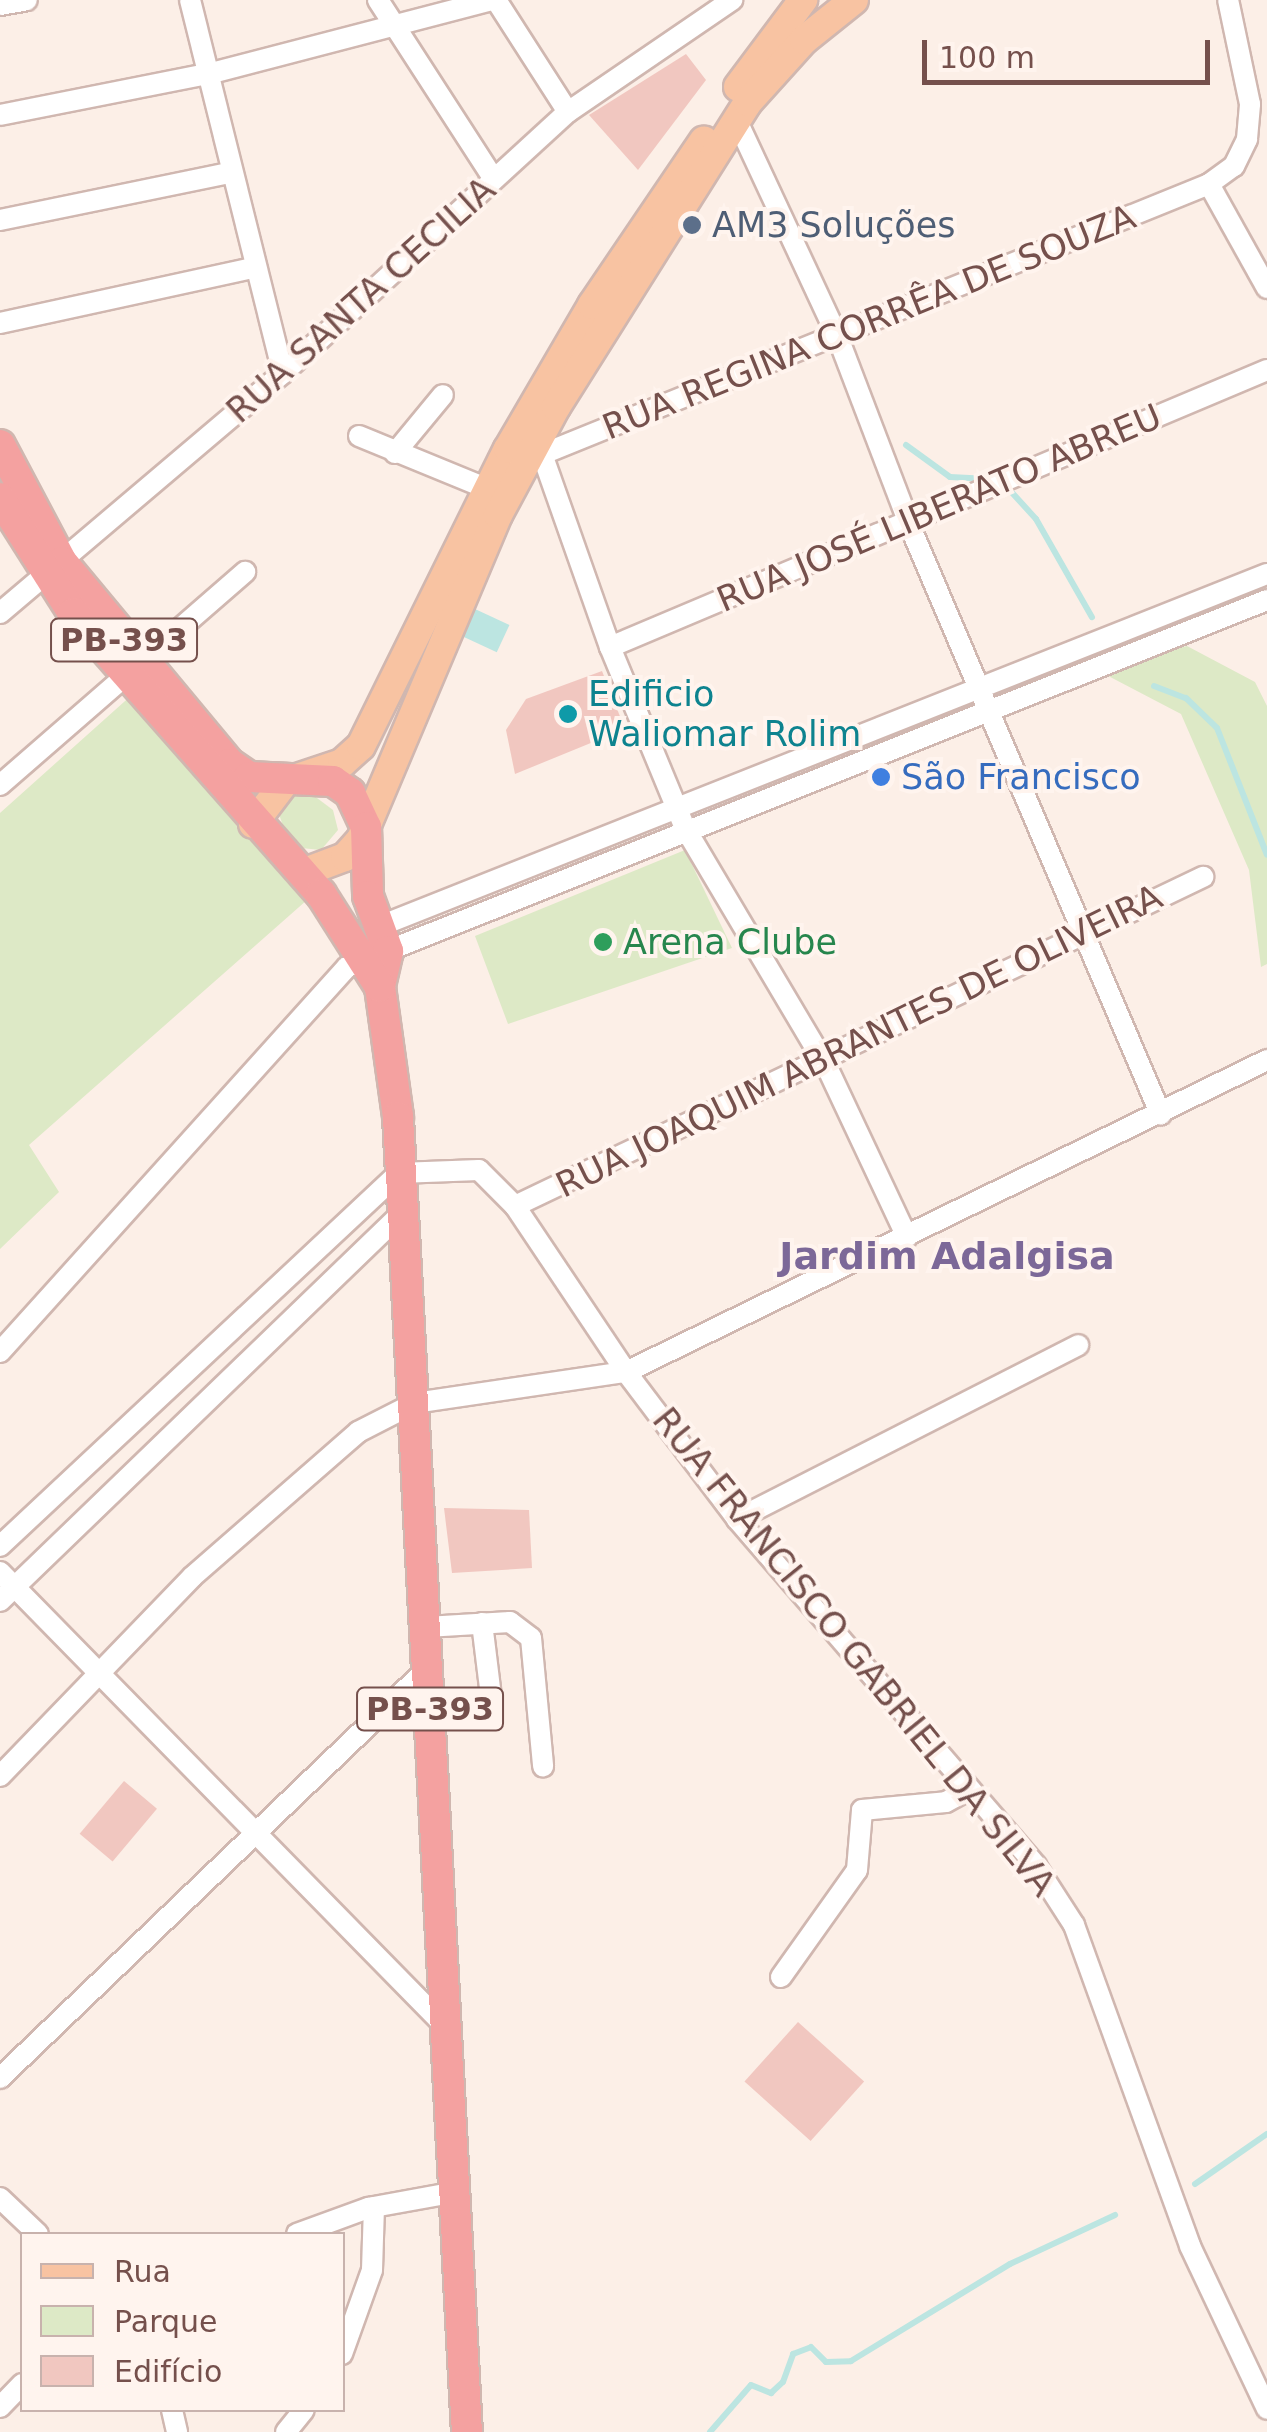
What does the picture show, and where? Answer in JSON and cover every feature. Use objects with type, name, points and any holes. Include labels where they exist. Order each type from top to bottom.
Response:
[{"type":"highway","name":"PB-393","points":[[0,445],[18,530]]},
{"type":"highway","name":"PB-393","points":[[0,498],[18,530],[54,569],[254,824]]},
{"type":"highway","name":"PB-393","points":[[132,669],[230,764],[249,777],[296,778]]},
{"type":"highway","points":[[296,778],[324,778],[342,786],[366,826]]},
{"type":"highway","points":[[254,824],[302,872]]},
{"type":"highway","name":"PB-393","points":[[366,826],[364,869],[376,946],[399,1173],[414,1403],[467,2432]]},
{"type":"highway","name":"PB-393","points":[[302,872],[350,933],[376,946]]},
{"type":"main road","points":[[254,824],[276,790],[296,778],[342,763],[361,746],[488,489],[592,305],[803,0]]},
{"type":"main road","points":[[302,872],[345,857],[366,826],[498,515],[737,121],[804,40],[854,0]]},
{"type":"street","points":[[0,5],[26,0]]},
{"type":"street","points":[[190,0],[228,172],[283,373]]},
{"type":"street","points":[[378,0],[494,180]]},
{"type":"street","points":[[0,114],[208,74],[494,0],[568,112]]},
{"type":"street","name":"RUA SANTA CECILIA","points":[[0,613],[283,373],[568,112],[732,0]]},
{"type":"street","points":[[1228,0],[1250,104],[1248,139],[1234,166],[1209,184],[1267,288]]},
{"type":"street","points":[[737,121],[837,335],[909,524],[1161,1116]]},
{"type":"street","points":[[0,220],[228,172]]},
{"type":"street","name":"RUA REGINA CORRÊA DE SOUZA","points":[[535,457],[1209,184]]},
{"type":"street","points":[[0,323],[256,267]]},
{"type":"street","name":"RUA JOSÉ LIBERATO ABREU","points":[[610,646],[909,524],[1267,370]]},
{"type":"street","points":[[394,452],[443,395]]},
{"type":"street","points":[[359,436],[488,489]]},
{"type":"street","points":[[535,457],[685,828],[822,1058],[907,1237]]},
{"type":"street","points":[[0,785],[245,572]]},
{"type":"street","points":[[0,1352],[334,980],[376,946],[675,806],[1267,574]]},
{"type":"street","points":[[376,946],[989,712],[1267,600]]},
{"type":"street","name":"RUA JOAQUIM ABRANTES DE OLIVEIRA","points":[[515,1206],[1203,877]]},
{"type":"street","points":[[0,1776],[192,1577],[358,1432],[414,1403],[626,1372],[1161,1116],[1267,1060]]},
{"type":"street","name":"RUA FRANCISCO GABRIEL DA SILVA","points":[[399,1173],[479,1170],[515,1206],[626,1372],[737,1519],[1036,1866],[1074,1925],[1190,2246],[1267,2408]]},
{"type":"street","points":[[0,1546],[399,1173]]},
{"type":"street","points":[[400,1216],[5,1587],[102,1674],[444,2024]]},
{"type":"street","points":[[737,1519],[1078,1345]]},
{"type":"street","points":[[426,1626],[510,1622],[530,1638],[543,1766]]},
{"type":"street","points":[[482,1623],[492,1705]]},
{"type":"street","points":[[0,2078],[428,1668]]},
{"type":"street","points":[[781,1977],[857,1870],[862,1810],[946,1802],[969,1789]]},
{"type":"street","points":[[302,2232],[374,2206],[456,2192]]},
{"type":"street","points":[[0,2198],[36,2232]]},
{"type":"street","points":[[345,2346],[372,2270],[374,2206]]},
{"type":"street","points":[[0,2407],[20,2386]]},
{"type":"street","points":[[286,2432],[302,2412]]},
{"type":"green space","points":[[1187,646],[1255,682],[1267,706],[1267,964],[1261,967],[1249,870],[1181,714],[1093,668]]},
{"type":"green space","points":[[134,693],[307,900],[29,1145],[59,1192],[0,1249],[0,813]]},
{"type":"green space","points":[[291,792],[309,792],[333,810],[338,830],[321,850],[301,848],[286,834],[276,806]]},
{"type":"green space","name":"Arena Clube","points":[[685,850],[732,948],[508,1024],[475,936]]},
{"type":"water","points":[[475,609],[509,625],[497,652],[462,636]]},
{"type":"building","points":[[686,54],[706,80],[638,170],[589,115]]},
{"type":"building","name":"Edificio Waliomar Rolim","points":[[602,671],[625,729],[515,774],[506,730],[526,699]]},
{"type":"building","points":[[444,1508],[529,1510],[532,1568],[452,1573]]},
{"type":"building","points":[[124,1781],[157,1809],[113,1861],[80,1834]]},
{"type":"building","points":[[798,2022],[864,2082],[811,2141],[744,2081]]},
{"type":"waterway","points":[[906,445],[950,477],[989,479]]},
{"type":"waterway","points":[[1005,485],[1036,519],[1092,617]]},
{"type":"waterway","points":[[1154,686],[1186,698],[1217,728],[1267,855]]},
{"type":"waterway","points":[[1195,2184],[1267,2134]]},
{"type":"waterway","points":[[710,2432],[751,2385],[771,2393],[783,2382],[793,2354],[811,2347],[826,2362],[851,2361],[1010,2264],[1115,2215]]},
{"type":"place","name":"AM3 Soluções","points":[[692,225]]},
{"type":"place","name":"Edificio Waliomar Rolim","points":[[568,714]]},
{"type":"place","name":"São Francisco","points":[[881,777]]},
{"type":"place","name":"Arena Clube","points":[[603,942]]},
{"type":"district","name":"Jardim Adalgisa","points":[[947,1257]]}]
